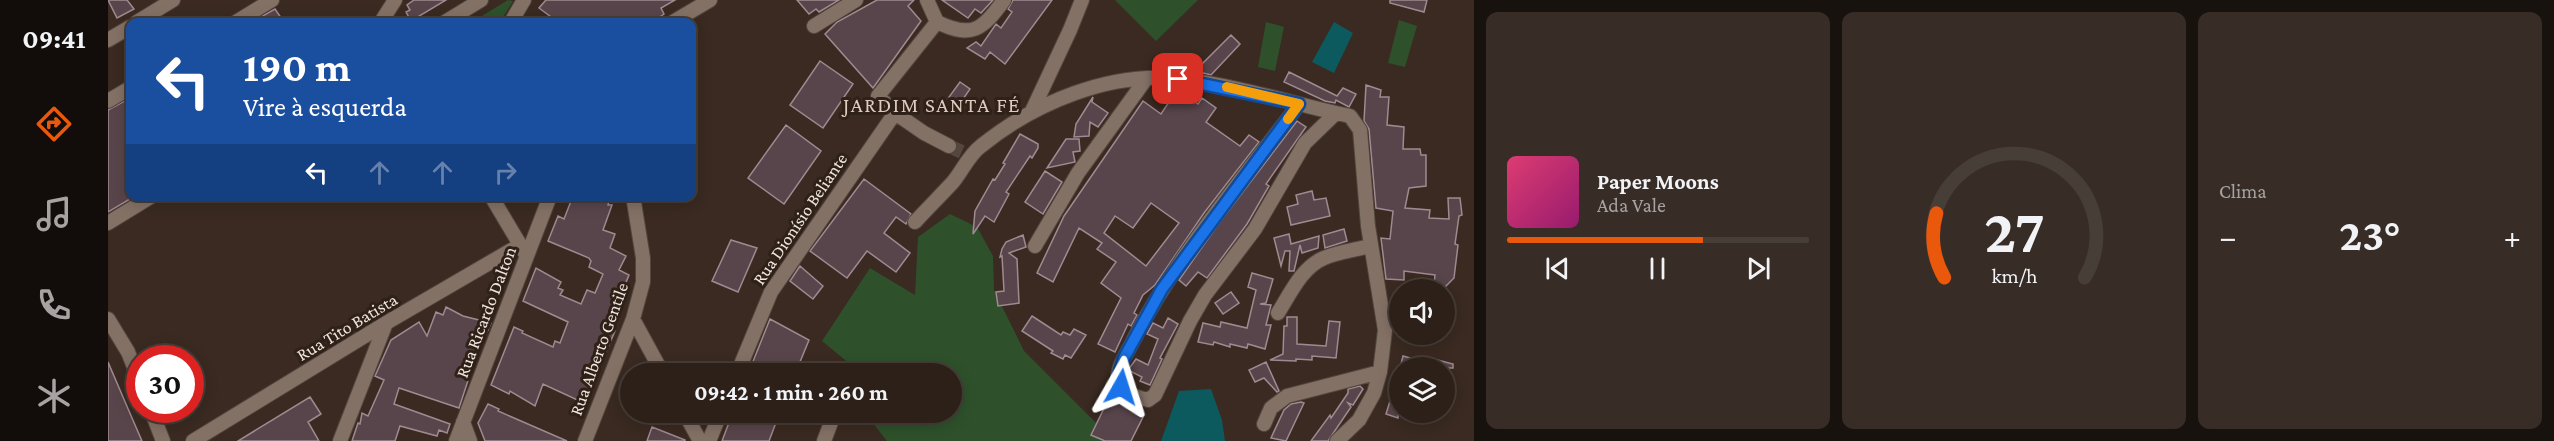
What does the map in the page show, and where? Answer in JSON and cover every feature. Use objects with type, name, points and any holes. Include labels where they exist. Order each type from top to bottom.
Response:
[{"type":"street","points":[[144,18],[173,0]]},
{"type":"street","points":[[243,18],[272,0]]},
{"type":"street","points":[[384,18],[395,0]]},
{"type":"street","points":[[452,18],[481,0]]},
{"type":"street","points":[[513,18],[524,0]]},
{"type":"street","points":[[680,18],[710,0]]},
{"type":"street","points":[[814,26],[856,0]]},
{"type":"street","points":[[927,0],[937,22],[955,31],[970,32],[982,26],[1004,0]]},
{"type":"street","points":[[1032,111],[1082,0]]},
{"type":"street","points":[[937,22],[878,96],[895,112],[924,133],[949,146]]},
{"type":"street","points":[[108,40],[126,29]]},
{"type":"street","points":[[1035,246],[1078,173],[1146,79]]},
{"type":"street","points":[[915,222],[953,181],[966,154],[1032,111],[1054,101],[1109,84],[1146,79],[1178,79],[1212,84],[1350,116],[1360,130],[1370,246],[1385,330],[1380,372],[1374,393],[1359,420],[1337,441]]},
{"type":"street","points":[[108,101],[126,90]]},
{"type":"street","points":[[1299,104],[1197,241],[1146,317],[1124,358],[1118,377],[1121,387],[1134,397],[1148,400],[1155,395],[1205,295],[1255,228],[1305,143],[1336,112]]},
{"type":"street","name":"Rua Dionísio Beliante","points":[[742,363],[771,292],[895,112]]},
{"type":"street","points":[[108,223],[144,201]]},
{"type":"street","points":[[494,201],[527,258]]},
{"type":"street","name":"Rua Ricardo Dalton","points":[[456,441],[548,201]]},
{"type":"street","name":"Rua Alberto Gentile","points":[[585,441],[633,319],[643,282],[643,258],[634,201]]},
{"type":"street","name":"Rua Tito Batista","points":[[193,441],[386,323],[520,245]]},
{"type":"street","points":[[1278,313],[1306,270],[1315,262],[1370,246]]},
{"type":"street","points":[[108,319],[126,349]]},
{"type":"street","points":[[633,319],[657,363]]},
{"type":"street","points":[[340,441],[386,323]]},
{"type":"street","points":[[1264,424],[1270,408],[1287,396],[1380,372]]},
{"type":"street","points":[[463,422],[470,441]]},
{"type":"street","points":[[156,423],[163,441]]},
{"type":"street","points":[[690,423],[700,441]]},
{"type":"street","points":[[709,441],[716,423]]},
{"type":"street","points":[[825,441],[832,423]]},
{"type":"green space","points":[[508,0],[513,1],[502,18],[479,18]]},
{"type":"green space","points":[[1115,0],[1198,0],[1156,41]]},
{"type":"green space","points":[[1399,20],[1417,26],[1405,67],[1388,63]]},
{"type":"green space","points":[[1266,22],[1284,27],[1275,71],[1258,67]]},
{"type":"green space","points":[[950,214],[977,227],[993,256],[994,290],[1024,351],[1114,441],[887,441],[873,423],[962,423],[962,363],[849,363],[822,341],[870,268],[915,295],[918,237]]},
{"type":"water","points":[[1334,22],[1353,33],[1334,73],[1312,62]]},
{"type":"water","points":[[1211,389],[1222,420],[1225,441],[1161,441],[1179,391]]},
{"type":"building","points":[[108,0],[127,0],[134,9],[117,18]]},
{"type":"building","points":[[414,0],[446,0],[416,18],[409,18],[406,12],[410,10],[407,5]]},
{"type":"building","points":[[546,0],[675,0],[661,8],[664,14],[658,18],[553,18],[539,8]]},
{"type":"building","points":[[797,0],[839,0],[819,12],[816,9],[809,14]]},
{"type":"building","points":[[877,0],[914,0],[908,6],[921,21],[873,88],[825,34],[837,22]]},
{"type":"building","points":[[942,0],[993,0],[981,13],[975,9],[968,18]]},
{"type":"building","points":[[1013,0],[1052,0],[1005,64],[990,52],[985,59],[967,48],[976,42],[981,46],[996,24],[1001,28],[1012,12],[1008,9]]},
{"type":"building","points":[[1390,0],[1427,0],[1424,12],[1390,3]]},
{"type":"building","points":[[275,9],[281,18],[259,18]]},
{"type":"building","points":[[1231,35],[1240,44],[1211,75],[1203,73],[1198,68]]},
{"type":"building","points":[[820,61],[853,84],[823,128],[790,105]]},
{"type":"building","points":[[1289,72],[1337,96],[1343,88],[1356,94],[1349,107],[1336,100],[1335,103],[1325,101],[1284,82]]},
{"type":"building","points":[[960,82],[970,89],[959,105],[949,97]]},
{"type":"building","points":[[1366,85],[1381,90],[1380,97],[1389,97],[1387,125],[1404,127],[1403,149],[1420,149],[1421,155],[1426,155],[1426,186],[1409,188],[1405,208],[1430,210],[1429,218],[1449,219],[1448,198],[1460,198],[1462,215],[1459,216],[1455,244],[1458,245],[1453,279],[1435,279],[1435,275],[1404,271],[1404,279],[1386,279],[1381,238],[1390,239],[1393,211],[1376,208],[1369,129],[1364,121]]},
{"type":"building","points":[[1177,90],[1198,104],[1202,98],[1216,108],[1206,122],[1240,146],[1249,135],[1259,142],[1204,213],[1155,285],[1143,295],[1134,313],[1137,315],[1131,326],[1128,324],[1115,352],[1098,344],[1121,298],[1101,283],[1116,262],[1097,249],[1102,243],[1079,228],[1053,282],[1037,273],[1064,216],[1143,101],[1161,114]],"holes":[[[1151,203],[1179,223],[1146,266],[1104,233],[1115,216],[1133,228]]]},
{"type":"building","points":[[1093,97],[1092,102],[1108,113],[1098,127],[1090,122],[1089,136],[1074,137],[1076,124]]},
{"type":"building","points":[[126,100],[127,201],[108,212],[108,110]]},
{"type":"building","points":[[1297,121],[1306,127],[1266,184],[1269,186],[1247,224],[1207,278],[1198,272],[1186,286],[1179,280],[1219,223]]},
{"type":"building","points":[[786,125],[821,151],[784,204],[748,178]]},
{"type":"building","points":[[1020,134],[1038,144],[1038,148],[1006,192],[1009,194],[994,222],[985,216],[973,234],[975,211],[993,179],[995,180],[1005,164],[1003,163]]},
{"type":"building","points":[[1066,139],[1079,139],[1080,151],[1073,152],[1075,162],[1047,168]]},
{"type":"building","points":[[1045,171],[1062,182],[1043,214],[1025,202]]},
{"type":"building","points":[[864,179],[911,214],[906,224],[896,217],[884,233],[910,253],[896,272],[867,251],[847,278],[810,251]]},
{"type":"building","points":[[1312,191],[1314,200],[1326,198],[1330,216],[1291,225],[1287,207],[1298,204],[1296,195]]},
{"type":"building","points":[[571,201],[609,201],[608,205],[612,205],[603,230],[615,234],[610,248],[626,256],[619,270],[629,275],[607,328],[615,331],[603,359],[596,355],[586,376],[585,383],[592,387],[586,404],[543,384],[535,406],[510,391],[509,394],[491,385],[514,327],[553,347],[555,341],[560,343],[568,322],[523,301],[536,268],[561,282],[558,288],[563,290],[560,295],[581,304],[587,290],[595,293],[603,274],[589,267],[591,261],[589,258],[548,241],[558,216],[564,219]]},
{"type":"building","points":[[1344,229],[1347,241],[1325,248],[1323,235]]},
{"type":"building","points":[[1289,234],[1291,244],[1319,236],[1318,248],[1302,253],[1300,245],[1294,271],[1289,271],[1290,251],[1285,251],[1281,266],[1274,238]]},
{"type":"building","points":[[1023,235],[1026,247],[1009,253],[1017,259],[1019,303],[998,306],[996,292],[1004,291],[1002,256],[1000,257],[1002,249],[1006,242]]},
{"type":"building","points":[[731,240],[757,248],[738,292],[712,281]]},
{"type":"building","points":[[800,266],[823,286],[813,299],[790,281]]},
{"type":"building","points":[[1252,273],[1273,279],[1266,303],[1260,304],[1271,305],[1266,325],[1271,325],[1265,349],[1248,344],[1247,348],[1230,344],[1230,347],[1214,342],[1213,345],[1198,342],[1203,323],[1220,327],[1221,322],[1247,328],[1256,290],[1248,287]]},
{"type":"building","points":[[1231,292],[1239,303],[1223,314],[1215,303]]},
{"type":"building","points":[[446,307],[463,316],[491,323],[476,356],[459,408],[399,388],[394,404],[450,424],[447,433],[439,430],[437,436],[400,426],[395,441],[352,441],[358,423],[360,424],[362,413],[368,416],[384,380],[375,376],[391,340],[419,322],[427,336],[436,312],[443,315]]},
{"type":"building","points":[[1032,316],[1061,335],[1063,332],[1070,335],[1074,329],[1086,335],[1071,358],[1065,355],[1063,359],[1051,353],[1053,351],[1022,331]]},
{"type":"building","points":[[1287,317],[1297,317],[1297,344],[1326,346],[1329,321],[1340,322],[1336,358],[1312,356],[1312,360],[1270,360],[1283,354],[1284,326],[1287,326]]},
{"type":"building","points":[[1168,318],[1178,324],[1160,358],[1162,359],[1150,385],[1140,381],[1142,377],[1128,370],[1136,359],[1148,365],[1158,339],[1147,334],[1153,323],[1163,328]]},
{"type":"building","points":[[770,319],[809,340],[800,363],[752,363]]},
{"type":"building","points":[[108,362],[126,404],[126,423],[134,423],[142,441],[108,441]]},
{"type":"building","points":[[1266,362],[1279,391],[1277,392],[1264,378],[1255,382],[1249,370]]},
{"type":"building","points":[[1360,386],[1363,389],[1353,405],[1348,403],[1351,407],[1328,441],[1311,441],[1330,415],[1331,418],[1348,393],[1348,389]]},
{"type":"building","points":[[1112,392],[1127,403],[1126,406],[1144,415],[1131,441],[1105,441],[1091,435]]},
{"type":"building","points":[[310,397],[321,414],[308,422],[319,441],[238,441]]},
{"type":"building","points":[[1304,403],[1286,441],[1271,438],[1284,410],[1291,404]]},
{"type":"building","points":[[488,404],[499,409],[498,411],[567,441],[485,441],[478,423]]},
{"type":"building","points":[[729,423],[776,423],[769,441],[722,441]]},
{"type":"building","points":[[652,427],[685,440],[685,441],[647,441]]},
{"type":"tunnel","points":[[949,146],[962,152]]},
{"type":"slow traffic","points":[[1227,87],[1299,104],[1288,119]]},
{"type":"district","name":"JARDIM SANTA FÉ","points":[[932,105]]},
{"type":"route","points":[[1121,387],[1118,377],[1124,358],[1162,289],[1299,104],[1212,84],[1178,79]]}]
